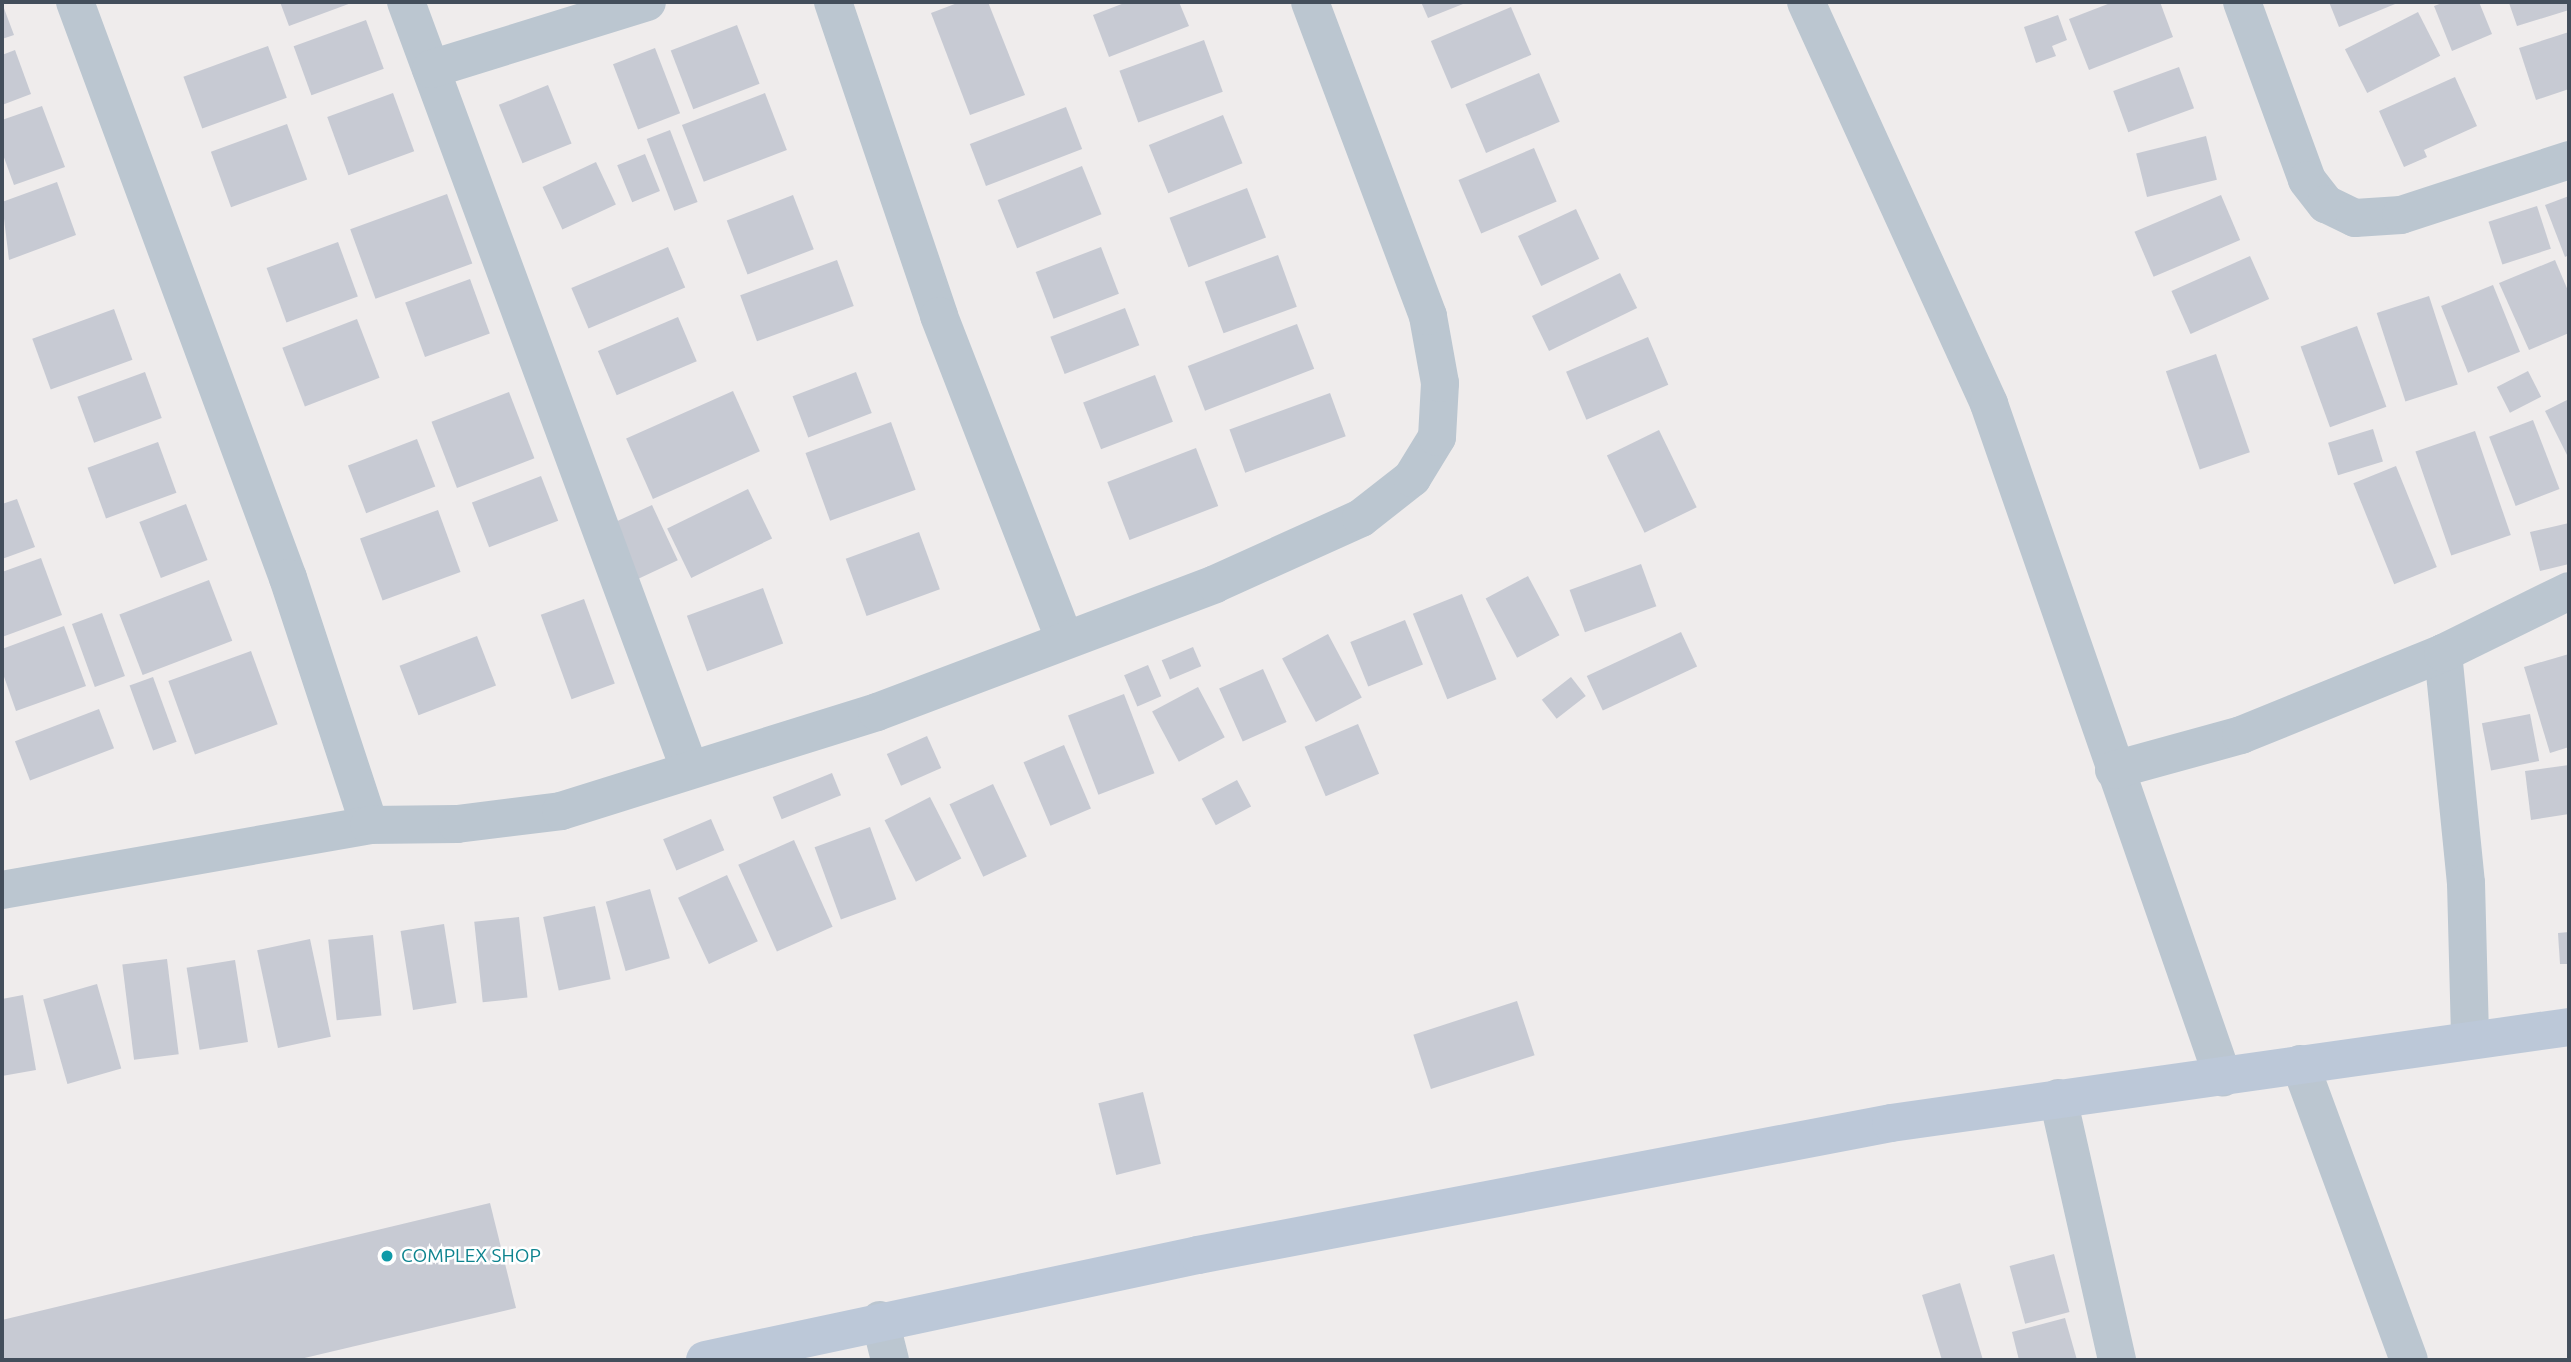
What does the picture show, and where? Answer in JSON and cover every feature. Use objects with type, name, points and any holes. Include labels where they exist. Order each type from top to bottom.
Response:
[{"type":"street","points":[[75,2],[283,565],[369,825]]},
{"type":"street","points":[[406,2],[689,768]]},
{"type":"street","points":[[431,69],[647,2]]},
{"type":"street","points":[[833,2],[939,316],[1064,638]]},
{"type":"street","points":[[2,890],[369,825],[457,824],[561,811],[689,768],[877,712],[1064,638],[1215,584],[1361,518],[1412,478],[1437,437],[1440,383],[1427,316],[1310,2]]},
{"type":"street","points":[[1806,2],[1989,404],[2223,1078]]},
{"type":"street","points":[[2242,2],[2307,180],[2326,204],[2355,218],[2401,215],[2569,160]]},
{"type":"street","points":[[2114,770],[2241,735],[2443,653],[2569,591]]},
{"type":"street","points":[[2443,653],[2466,883],[2470,1039]]},
{"type":"street","points":[[705,1360],[880,1320],[1578,1181],[2058,1098],[2223,1078],[2300,1064],[2569,1027]]},
{"type":"street","points":[[2300,1064],[2409,1360]]},
{"type":"street","points":[[2058,1098],[2117,1360]]},
{"type":"street","points":[[880,1320],[890,1360]]},
{"type":"building","points":[[280,2],[354,2],[289,26]]},
{"type":"building","points":[[960,2],[988,2],[1025,95],[970,115],[931,13]]},
{"type":"building","points":[[1127,2],[1179,2],[1189,26],[1109,57],[1093,15]]},
{"type":"building","points":[[1421,2],[1468,2],[1428,18]]},
{"type":"building","points":[[2113,2],[2160,2],[2173,37],[2089,70],[2069,19]]},
{"type":"building","points":[[2329,2],[2400,2],[2339,27]]},
{"type":"building","points":[[2445,2],[2479,2],[2492,34],[2452,51],[2434,6]]},
{"type":"building","points":[[2500,2],[2569,2],[2569,10],[2517,26],[2509,3]]},
{"type":"building","points":[[2,3],[14,35],[2,39]]},
{"type":"building","points":[[1511,7],[1531,55],[1451,89],[1431,41]]},
{"type":"building","points":[[2418,12],[2440,56],[2367,93],[2345,49]]},
{"type":"building","points":[[2058,15],[2067,40],[2052,46],[2056,56],[2036,63],[2024,27]]},
{"type":"building","points":[[366,20],[384,69],[311,95],[294,46]]},
{"type":"building","points":[[737,25],[760,84],[693,109],[671,50]]},
{"type":"building","points":[[2569,32],[2569,89],[2536,100],[2519,48]]},
{"type":"building","points":[[1204,40],[1223,92],[1138,122],[1119,71]]},
{"type":"building","points":[[268,46],[287,98],[202,128],[183,77]]},
{"type":"building","points":[[655,48],[680,113],[638,129],[613,64]]},
{"type":"building","points":[[15,50],[31,94],[2,105],[2,55]]},
{"type":"building","points":[[2179,67],[2194,108],[2128,132],[2113,91]]},
{"type":"building","points":[[1539,73],[1560,122],[1486,153],[1465,104]]},
{"type":"building","points":[[2455,77],[2477,126],[2424,150],[2427,157],[2404,167],[2379,111]]},
{"type":"building","points":[[548,85],[572,143],[522,163],[499,105]]},
{"type":"building","points":[[393,93],[414,151],[348,175],[327,117]]},
{"type":"building","points":[[765,93],[787,150],[704,182],[682,125]]},
{"type":"building","points":[[42,106],[65,167],[14,185],[2,152],[2,120]]},
{"type":"building","points":[[1066,107],[1082,149],[986,186],[970,144]]},
{"type":"building","points":[[1223,115],[1242,163],[1168,193],[1149,145]]},
{"type":"building","points":[[287,124],[307,179],[231,207],[211,152]]},
{"type":"building","points":[[670,130],[698,202],[674,211],[647,139]]},
{"type":"building","points":[[2206,136],[2217,180],[2147,197],[2136,153]]},
{"type":"building","points":[[1534,148],[1557,201],[1481,233],[1459,180]]},
{"type":"building","points":[[645,154],[660,191],[632,202],[617,165]]},
{"type":"building","points":[[596,162],[616,205],[562,230],[543,187]]},
{"type":"building","points":[[1082,166],[1101,214],[1017,248],[998,200]]},
{"type":"building","points":[[57,182],[76,235],[9,260],[2,202]]},
{"type":"building","points":[[1247,188],[1266,237],[1189,267],[1170,218]]},
{"type":"building","points":[[447,194],[472,264],[376,299],[350,229]]},
{"type":"building","points":[[793,195],[814,249],[748,275],[727,220]]},
{"type":"building","points":[[2221,195],[2240,240],[2154,277],[2134,232]]},
{"type":"building","points":[[2569,196],[2569,255],[2565,257],[2545,205]]},
{"type":"building","points":[[2537,206],[2551,249],[2502,265],[2488,222]]},
{"type":"building","points":[[1576,209],[1599,259],[1541,286],[1518,236]]},
{"type":"building","points":[[338,242],[358,297],[286,322],[267,268]]},
{"type":"building","points":[[668,247],[685,288],[589,329],[571,288]]},
{"type":"building","points":[[1101,247],[1119,294],[1054,319],[1036,272]]},
{"type":"building","points":[[1278,255],[1297,307],[1224,333],[1205,282]]},
{"type":"building","points":[[2250,256],[2269,299],[2191,334],[2171,291]]},
{"type":"building","points":[[837,260],[854,306],[757,341],[740,295]]},
{"type":"building","points":[[2555,260],[2569,293],[2569,333],[2529,350],[2499,283]]},
{"type":"building","points":[[1620,273],[1637,308],[1549,351],[1532,316]]},
{"type":"building","points":[[470,279],[490,334],[425,357],[405,303]]},
{"type":"building","points":[[2493,285],[2520,352],[2468,373],[2441,306]]},
{"type":"building","points":[[2429,296],[2458,384],[2405,401],[2377,313]]},
{"type":"building","points":[[1125,308],[1139,345],[1065,374],[1050,337]]},
{"type":"building","points":[[114,309],[132,360],[51,389],[32,339]]},
{"type":"building","points":[[678,317],[697,361],[617,395],[598,351]]},
{"type":"building","points":[[357,319],[380,378],[305,406],[282,348]]},
{"type":"building","points":[[1297,324],[1314,369],[1205,411],[1188,366]]},
{"type":"building","points":[[2357,326],[2386,407],[2330,427],[2301,347]]},
{"type":"building","points":[[1648,337],[1668,385],[1586,420],[1566,372]]},
{"type":"building","points":[[2216,354],[2250,452],[2200,470],[2166,371]]},
{"type":"building","points":[[2528,371],[2541,397],[2510,413],[2497,387]]},
{"type":"building","points":[[145,372],[162,418],[94,443],[77,397]]},
{"type":"building","points":[[856,372],[872,413],[808,437],[793,396]]},
{"type":"building","points":[[1155,375],[1173,422],[1101,449],[1083,403]]},
{"type":"building","points":[[733,391],[760,451],[653,499],[626,439]]},
{"type":"building","points":[[509,392],[534,458],[457,488],[432,422]]},
{"type":"building","points":[[1330,393],[1346,436],[1245,473],[1229,430]]},
{"type":"building","points":[[2569,399],[2569,459],[2545,411]]},
{"type":"building","points":[[2533,420],[2560,489],[2516,506],[2489,437]]},
{"type":"building","points":[[891,422],[916,490],[830,521],[805,453]]},
{"type":"building","points":[[2373,429],[2383,462],[2338,475],[2328,443]]},
{"type":"building","points":[[1659,430],[1697,507],[1645,533],[1607,455]]},
{"type":"building","points":[[2475,431],[2511,535],[2451,556],[2415,452]]},
{"type":"building","points":[[417,439],[435,487],[366,513],[348,466]]},
{"type":"building","points":[[158,442],[176,493],[106,518],[88,468]]},
{"type":"building","points":[[1196,448],[1218,506],[1130,540],[1107,482]]},
{"type":"building","points":[[2396,466],[2437,567],[2394,584],[2353,483]]},
{"type":"building","points":[[541,476],[558,521],[489,547],[472,503]]},
{"type":"building","points":[[748,489],[772,538],[691,578],[667,528]]},
{"type":"building","points":[[17,499],[35,547],[2,559],[2,504]]},
{"type":"building","points":[[186,504],[208,560],[161,578],[139,522]]},
{"type":"building","points":[[652,505],[678,560],[638,579],[612,524]]},
{"type":"building","points":[[438,510],[461,572],[383,600],[360,538]]},
{"type":"building","points":[[2569,523],[2569,564],[2540,571],[2530,532]]},
{"type":"building","points":[[919,532],[940,589],[867,616],[846,559]]},
{"type":"building","points":[[41,558],[62,615],[2,637],[2,572]]},
{"type":"building","points":[[1641,564],[1656,606],[1585,632],[1570,590]]},
{"type":"building","points":[[1528,576],[1559,635],[1517,658],[1486,599]]},
{"type":"building","points":[[209,580],[232,641],[143,675],[119,614]]},
{"type":"building","points":[[763,588],[783,643],[707,671],[687,616]]},
{"type":"building","points":[[1462,594],[1496,679],[1447,699],[1413,614]]},
{"type":"building","points":[[584,599],[615,684],[572,699],[541,615]]},
{"type":"building","points":[[102,613],[125,676],[95,687],[72,624]]},
{"type":"building","points":[[1405,620],[1423,665],[1368,687],[1350,642]]},
{"type":"building","points":[[64,626],[86,686],[16,711],[2,671],[2,649]]},
{"type":"building","points":[[1681,632],[1697,666],[1603,710],[1587,676]]},
{"type":"building","points":[[1328,634],[1362,698],[1316,722],[1282,658]]},
{"type":"building","points":[[477,636],[496,685],[419,715],[400,666]]},
{"type":"building","points":[[1193,647],[1201,666],[1170,680],[1162,660]]},
{"type":"building","points":[[251,651],[278,724],[195,754],[168,681]]},
{"type":"building","points":[[2569,654],[2569,747],[2550,753],[2524,667]]},
{"type":"building","points":[[1148,665],[1161,696],[1137,706],[1124,675]]},
{"type":"building","points":[[1263,669],[1287,722],[1243,742],[1219,689]]},
{"type":"building","points":[[153,677],[177,742],[153,750],[130,686]]},
{"type":"building","points":[[1571,677],[1586,696],[1557,719],[1542,700]]},
{"type":"building","points":[[1198,687],[1225,737],[1179,762],[1152,711]]},
{"type":"building","points":[[1124,694],[1154,773],[1098,795],[1068,716]]},
{"type":"building","points":[[99,709],[114,748],[30,780],[15,741]]},
{"type":"building","points":[[2530,714],[2539,761],[2491,770],[2482,723]]},
{"type":"building","points":[[1358,724],[1379,774],[1326,796],[1305,747]]},
{"type":"building","points":[[927,736],[941,768],[901,786],[887,754]]},
{"type":"building","points":[[1064,745],[1091,809],[1050,826],[1023,762]]},
{"type":"building","points":[[2569,765],[2569,814],[2531,820],[2525,771]]},
{"type":"building","points":[[832,773],[841,795],[782,819],[773,797]]},
{"type":"building","points":[[1237,780],[1251,806],[1216,825],[1202,799]]},
{"type":"building","points":[[993,784],[1027,857],[983,877],[949,804]]},
{"type":"building","points":[[930,797],[961,858],[916,882],[885,820]]},
{"type":"building","points":[[711,819],[724,850],[676,871],[663,839]]},
{"type":"building","points":[[870,827],[896,899],[841,920],[815,847]]},
{"type":"building","points":[[794,840],[833,927],[777,952],[738,865]]},
{"type":"building","points":[[727,875],[758,941],[709,964],[678,898]]},
{"type":"building","points":[[650,889],[670,958],[626,971],[606,902]]},
{"type":"building","points":[[595,906],[611,979],[559,990],[543,917]]},
{"type":"building","points":[[519,917],[527,998],[483,1002],[474,922]]},
{"type":"building","points":[[444,924],[457,1003],[413,1010],[401,931]]},
{"type":"building","points":[[2569,932],[2569,964],[2560,964],[2558,933]]},
{"type":"building","points":[[373,935],[381,1016],[337,1020],[328,940]]},
{"type":"building","points":[[310,939],[331,1037],[278,1048],[257,950]]},
{"type":"building","points":[[167,959],[179,1054],[134,1060],[122,964]]},
{"type":"building","points":[[235,960],[248,1042],[200,1050],[187,968]]},
{"type":"building","points":[[97,984],[121,1069],[67,1084],[43,999]]},
{"type":"building","points":[[23,995],[36,1070],[2,1076],[2,999]]},
{"type":"building","points":[[1517,1001],[1535,1055],[1431,1089],[1413,1035]]},
{"type":"building","points":[[1143,1092],[1161,1164],[1116,1175],[1098,1103]]},
{"type":"building","name":"COMPLEX SHOP","points":[[490,1203],[516,1308],[296,1360],[2,1360],[2,1320]]},
{"type":"building","points":[[2054,1254],[2070,1312],[2025,1324],[2010,1266]]},
{"type":"building","points":[[1960,1283],[1983,1360],[1942,1360],[1922,1295]]},
{"type":"building","points":[[2065,1318],[2077,1360],[2019,1360],[2012,1332]]},
{"type":"place","name":"COMPLEX SHOP","points":[[387,1256]]}]
